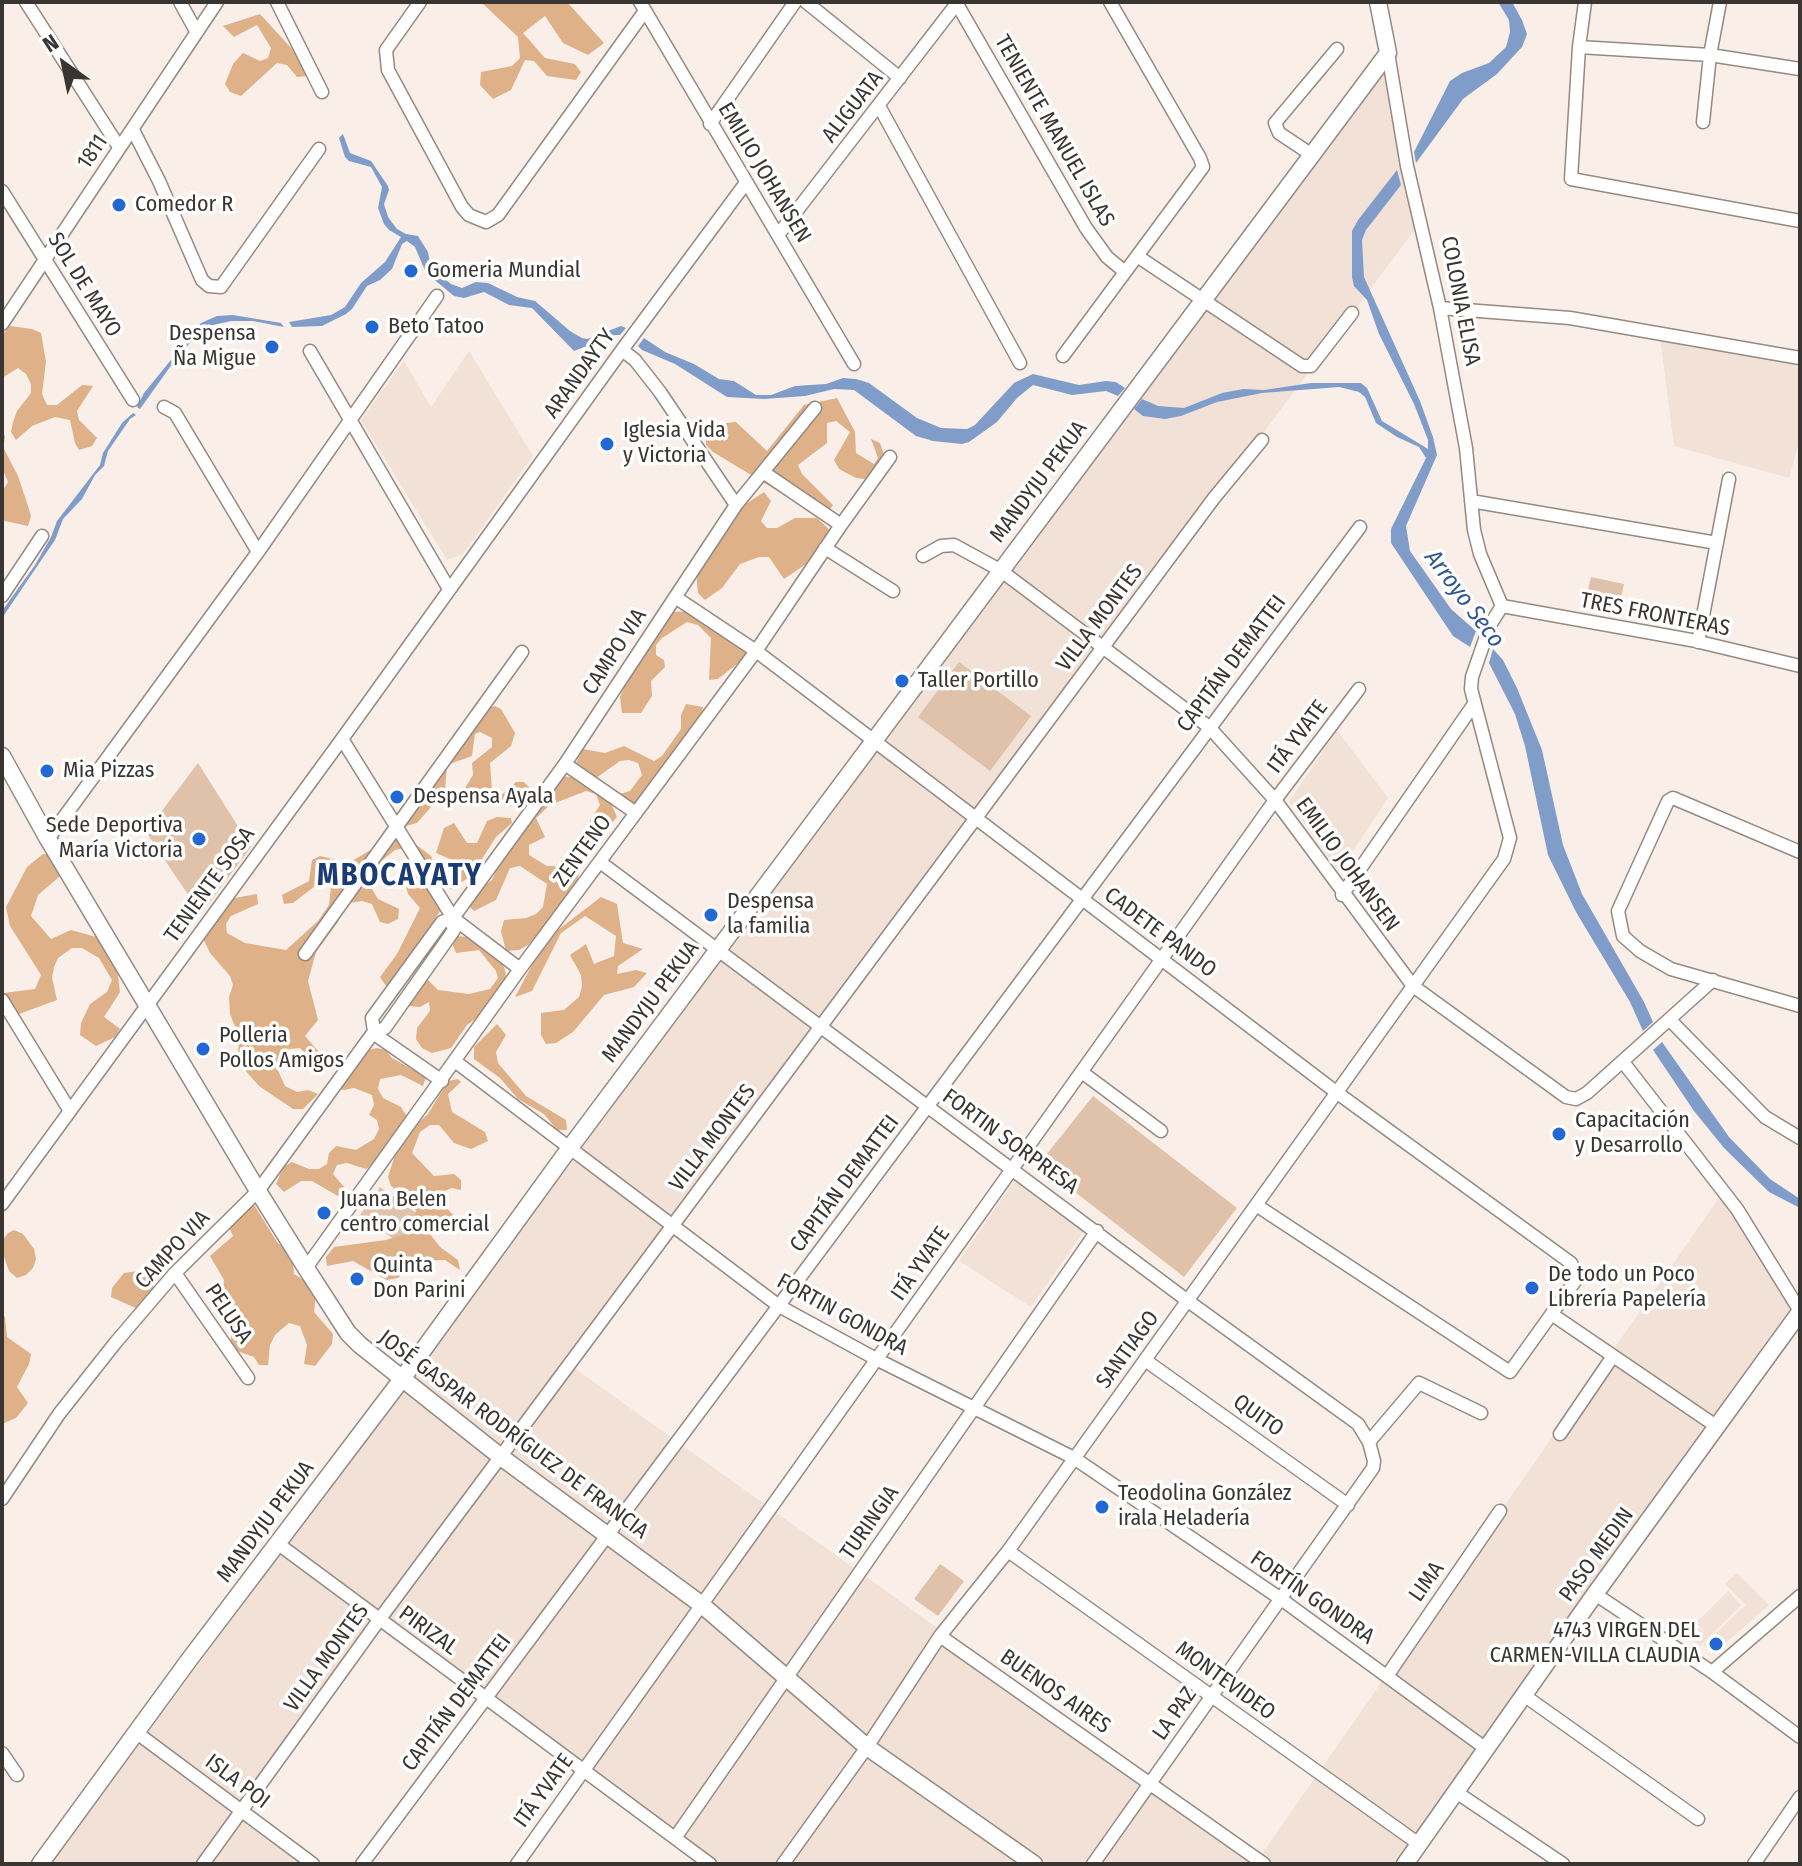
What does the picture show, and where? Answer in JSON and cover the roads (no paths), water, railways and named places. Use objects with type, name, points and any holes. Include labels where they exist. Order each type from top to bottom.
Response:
[{"type":"street","points":[[26,2],[119,147]]},
{"type":"street","points":[[180,2],[196,31]]},
{"type":"street","name":"1811","points":[[2,324],[217,2]]},
{"type":"street","points":[[277,2],[322,92]]},
{"type":"street","points":[[420,2],[386,50],[388,70],[462,207],[469,215],[486,222],[498,215],[642,6]]},
{"type":"street","points":[[710,124],[795,2]]},
{"type":"street","points":[[806,2],[900,78]]},
{"type":"street","points":[[1063,356],[1201,172],[1203,162],[1110,2]]},
{"type":"street","name":"COLONIA ELISA","points":[[1378,2],[1407,166],[1440,308],[1466,448],[1480,554],[1502,606]]},
{"type":"street","points":[[1585,2],[1579,47],[1571,179],[1800,221]]},
{"type":"street","points":[[1703,122],[1710,55],[1720,2]]},
{"type":"street","name":"ALIGUATA","points":[[778,235],[958,3]]},
{"type":"street","name":"TENIENTE MANUEL ISLAS","points":[[958,3],[1086,228],[1107,257],[1125,272]]},
{"type":"street","name":"EMILIO JOHANSEN","points":[[642,6],[854,364]]},
{"type":"street","points":[[1579,47],[1710,55],[1800,69]]},
{"type":"street","points":[[1312,155],[1279,133],[1275,123],[1337,49]]},
{"type":"street","name":"MANDYJU PEKUA","points":[[40,1864],[402,1379],[569,1149],[1388,53]]},
{"type":"street","points":[[879,106],[1020,363]]},
{"type":"street","points":[[133,130],[202,280],[209,286],[221,287],[319,149]]},
{"type":"street","name":"ARANDAYTY","points":[[449,589],[745,184]]},
{"type":"street","name":"SOL DE MAYO","points":[[2,191],[133,400]]},
{"type":"street","points":[[1137,256],[1296,364],[1306,367],[1311,366],[1352,313]]},
{"type":"street","points":[[48,839],[258,552],[437,296]]},
{"type":"street","points":[[1440,308],[1570,318],[1800,358]]},
{"type":"street","points":[[623,348],[660,392],[736,505]]},
{"type":"street","points":[[310,351],[449,589]]},
{"type":"street","points":[[164,407],[175,413],[258,552]]},
{"type":"street","name":"CAMPO VIA","points":[[2,1499],[59,1414],[116,1342],[175,1273],[258,1191],[374,1032],[372,1018],[442,922],[452,919],[565,764],[736,505],[815,408]]},
{"type":"street","name":"VILLA MONTES","points":[[203,1864],[379,1620],[1214,498],[1262,440]]},
{"type":"street","name":"ZENTENO","points":[[306,1268],[520,969],[756,651],[890,457]]},
{"type":"street","points":[[763,472],[841,525]]},
{"type":"street","points":[[1698,642],[1729,479]]},
{"type":"street","points":[[1471,501],[1717,543]]},
{"type":"street","name":"CAPITÁN DEMATTEI","points":[[362,1864],[1360,527]]},
{"type":"street","points":[[2,596],[42,536]]},
{"type":"street","name":"EMILIO JOHANSEN","points":[[923,556],[947,544],[1000,570],[1209,727],[1275,800],[1342,895],[1413,986],[1566,1097],[1576,1099],[1587,1093],[1623,1062]]},
{"type":"street","points":[[825,548],[893,591]]},
{"type":"street","name":"TENIENTE SOSA","points":[[2,1204],[449,589]]},
{"type":"street","name":"CADETE PANDO","points":[[675,597],[756,651],[1336,1092],[1571,1263],[1578,1277],[1510,1372],[1256,1205]]},
{"type":"street","points":[[1342,895],[1474,704],[1472,677],[1490,625],[1502,606]]},
{"type":"street","name":"TRES FRONTERAS","points":[[1502,606],[1698,642],[1800,666]]},
{"type":"street","points":[[305,954],[522,652]]},
{"type":"street","name":"ITÁ YVATE","points":[[517,1864],[1275,800],[1359,689]]},
{"type":"street","name":"SANTIAGO","points":[[785,1864],[940,1636],[1008,1551],[1504,859],[1510,838],[1474,704]]},
{"type":"street","points":[[342,739],[452,919],[520,969]]},
{"type":"street","name":"JOSÉ GASPAR RODRÍGUEZ DE FRANCIA","points":[[2,756],[48,839],[258,1191],[354,1339],[501,1457],[702,1605],[867,1747],[1034,1864]]},
{"type":"street","points":[[565,764],[636,813]]},
{"type":"street","points":[[1800,852],[1673,798],[1668,801],[1618,911],[1623,936],[1640,951],[1671,969],[1800,1006]]},
{"type":"street","name":"FORTIN SORPRESA","points":[[600,862],[1188,1301],[1358,1424],[1369,1442]]},
{"type":"street","points":[[1713,980],[1623,1062],[1737,1209],[1800,1312]]},
{"type":"street","points":[[2,1000],[70,1111]]},
{"type":"street","points":[[1670,1020],[1765,1117],[1800,1138]]},
{"type":"street","points":[[374,1032],[442,1081]]},
{"type":"street","name":"FORTIN GONDRA","points":[[456,1062],[779,1306],[878,1360],[1074,1458]]},
{"type":"street","points":[[1083,1073],[1161,1131]]},
{"type":"street","name":"TURINGIA","points":[[675,1838],[1097,1231]]},
{"type":"street","name":"PELUSA","points":[[175,1273],[248,1378]]},
{"type":"street","name":"PASO MEDIN","points":[[1405,1864],[1595,1594],[1800,1312]]},
{"type":"street","points":[[1553,1315],[1716,1426]]},
{"type":"street","points":[[1560,1434],[1613,1356]]},
{"type":"street","name":"QUITO","points":[[1145,1360],[1348,1505]]},
{"type":"street","points":[[1369,1442],[1392,1418],[1417,1384],[1481,1413]]},
{"type":"street","name":"LA PAZ","points":[[1093,1864],[1373,1468],[1369,1442]]},
{"type":"street","name":"FORTÍN GONDRA","points":[[1074,1458],[1281,1599],[1485,1748]]},
{"type":"street","name":"LIMA","points":[[1387,1676],[1500,1511]]},
{"type":"street","name":"PIRIZAL","points":[[277,1543],[710,1864]]},
{"type":"street","name":"MONTEVIDEO","points":[[1008,1551],[1419,1844]]},
{"type":"street","points":[[1595,1594],[1712,1672],[1800,1737]]},
{"type":"street","points":[[1712,1672],[1800,1596]]},
{"type":"street","name":"BUENOS AIRES","points":[[940,1636],[1264,1864]]},
{"type":"street","points":[[1525,1696],[1698,1819]]},
{"type":"street","name":"ISLA POI","points":[[137,1733],[313,1864]]},
{"type":"street","points":[[2,1753],[17,1775]]},
{"type":"street","points":[[1456,1792],[1563,1864]]},
{"type":"street","points":[[1754,1864],[1800,1797]]},
{"type":"water","points":[[1498,2],[1512,2],[1522,20],[1527,34],[1522,47],[1497,74],[1463,99],[1416,163],[1414,152],[1450,81],[1489,63],[1506,47],[1509,20]]},
{"type":"water","points":[[343,134],[350,153],[371,161],[388,186],[384,204],[388,217],[397,229],[418,236],[428,252],[431,268],[451,284],[462,288],[476,282],[488,283],[517,297],[535,301],[582,338],[587,339],[621,326],[626,328],[620,335],[574,351],[532,308],[509,305],[484,292],[464,298],[454,296],[426,273],[415,247],[407,241],[402,244],[392,269],[367,286],[346,314],[322,326],[292,327],[289,322],[331,315],[345,307],[361,283],[385,262],[401,237],[384,224],[378,208],[382,187],[371,167],[345,157],[339,138]]},
{"type":"water","points":[[1397,170],[1401,185],[1366,230],[1362,240],[1364,277],[1420,401],[1437,455],[1406,526],[1410,551],[1451,609],[1476,631],[1470,647],[1453,636],[1391,543],[1391,529],[1426,458],[1419,447],[1376,423],[1365,397],[1359,392],[1339,387],[1262,393],[1217,402],[1165,419],[1143,416],[1134,409],[1142,399],[1158,406],[1184,408],[1222,393],[1243,389],[1264,390],[1311,383],[1361,383],[1367,388],[1382,421],[1428,449],[1428,440],[1414,404],[1379,334],[1367,300],[1354,286],[1352,277],[1352,231]]},
{"type":"water","points":[[233,315],[281,323],[284,327],[253,321],[231,321],[204,327],[175,360],[140,409],[137,407],[144,393],[201,323],[217,316]]},
{"type":"water","points":[[644,338],[665,352],[719,379],[734,381],[756,395],[771,395],[795,386],[826,384],[843,378],[856,379],[869,383],[917,418],[941,428],[967,429],[975,425],[1014,383],[1033,374],[1079,385],[1116,382],[1125,388],[1118,396],[1106,391],[1072,395],[1033,385],[1017,398],[997,422],[969,442],[933,441],[916,436],[854,390],[834,389],[805,396],[764,399],[727,397],[675,364],[642,350],[638,346]]},
{"type":"water","points":[[133,413],[136,415],[108,451],[104,466],[95,475],[82,499],[63,519],[55,540],[2,618],[2,611],[35,565],[57,521],[100,465],[103,453],[122,423]]},
{"type":"water","points":[[1493,649],[1503,660],[1517,688],[1542,750],[1563,845],[1582,894],[1653,1022],[1643,1031],[1630,1002],[1576,912],[1548,855],[1525,746],[1515,714],[1489,663]]},
{"type":"water","points":[[1662,1042],[1729,1137],[1770,1179],[1800,1199],[1800,1208],[1769,1192],[1724,1148],[1694,1111],[1653,1050]]},
{"type":"place","name":"Comedor R","points":[[119,205]]},
{"type":"place","name":"Gomeria Mundial","points":[[411,271]]},
{"type":"place","name":"Beto Tatoo","points":[[372,327]]},
{"type":"place","name":"Despensa Ña Migue","points":[[272,347]]},
{"type":"place","name":"Iglesia Vida y Victoria","points":[[607,444]]},
{"type":"place","name":"Taller Portillo","points":[[902,681]]},
{"type":"place","name":"Mia Pizzas","points":[[47,771]]},
{"type":"place","name":"Despensa Ayala","points":[[397,797]]},
{"type":"place","name":"Sede Deportiva María Victoria","points":[[199,839]]},
{"type":"place","name":"Despensa la familia","points":[[711,915]]},
{"type":"place","name":"Polleria Pollos Amigos","points":[[203,1049]]},
{"type":"place","name":"Capacitación y Desarrollo","points":[[1559,1134]]},
{"type":"place","name":"Juana Belen centro comercial","points":[[324,1213]]},
{"type":"place","name":"Quinta Don Parini","points":[[357,1279]]},
{"type":"place","name":"De todo un Poco Librería Papelería","points":[[1532,1288]]},
{"type":"place","name":"Teodolina González irala Heladería","points":[[1102,1507]]},
{"type":"place","name":"4743 VIRGEN DEL CARMEN-VILLA CLAUDIA","points":[[1716,1644]]},
{"type":"district","name":"MBOCAYATY","points":[[400,877]]},
{"type":"water label","name":"Arroyo Seco","points":[[1464,599]]}]
